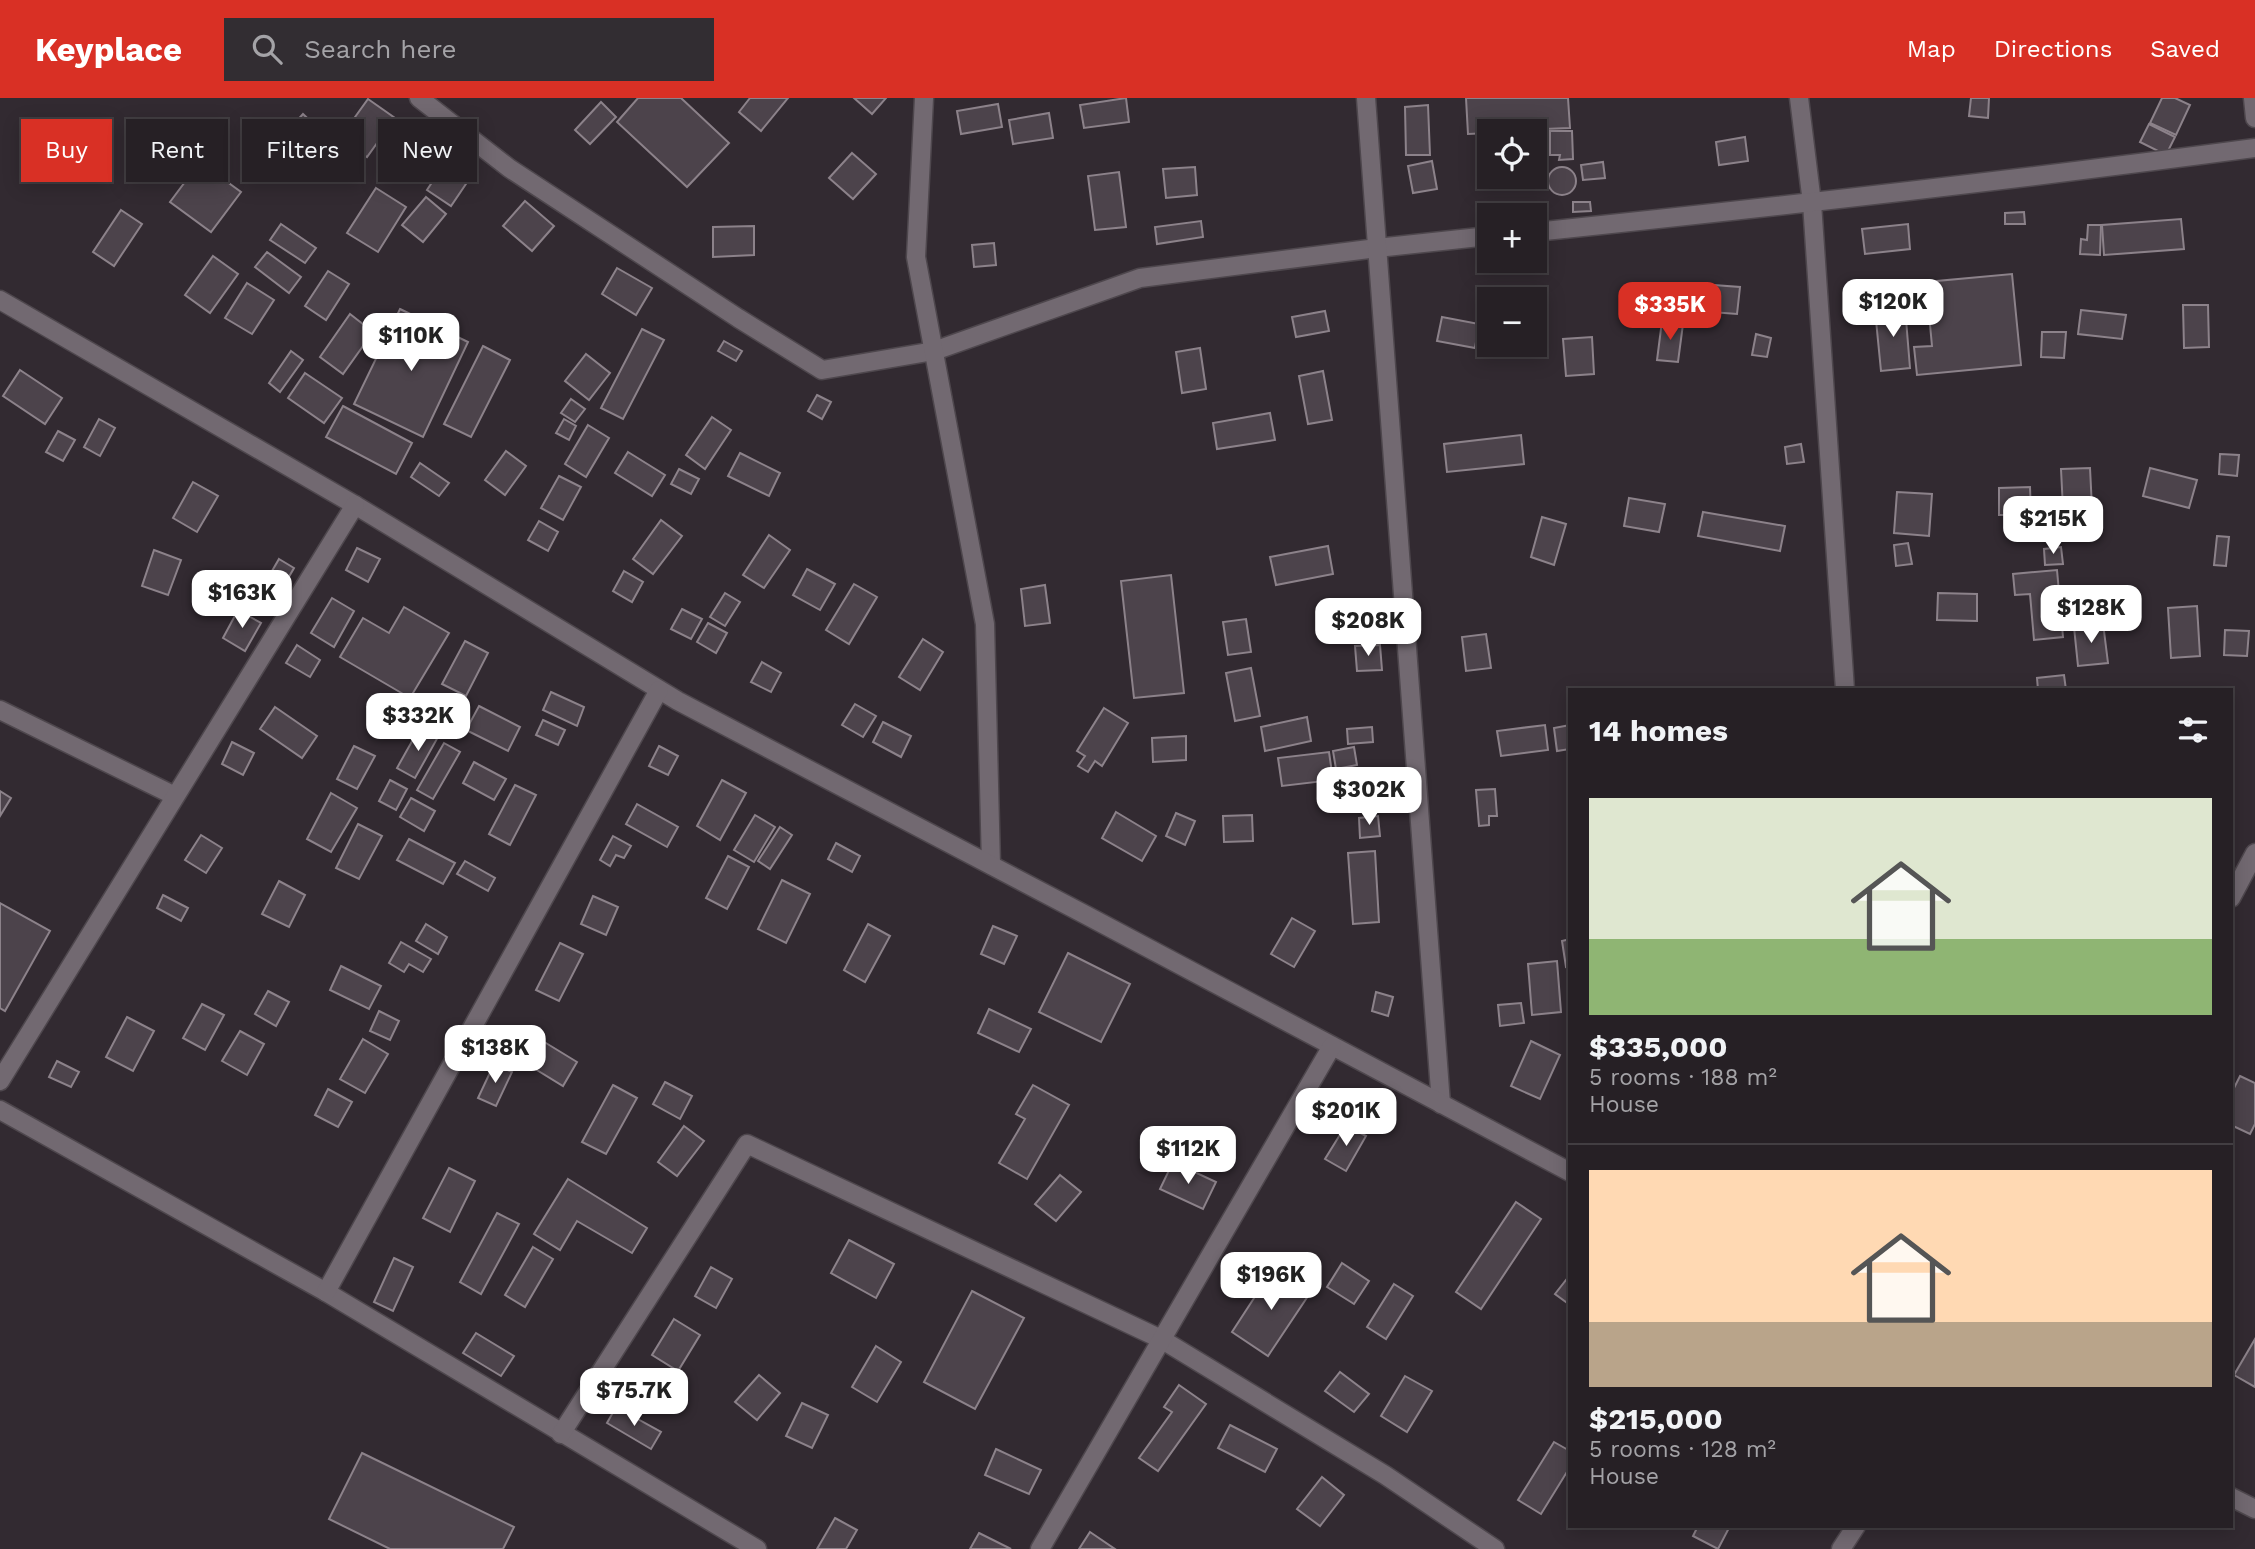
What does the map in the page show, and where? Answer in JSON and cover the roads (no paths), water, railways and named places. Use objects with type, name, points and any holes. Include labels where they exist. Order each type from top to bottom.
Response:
[{"type":"street","points":[[419,98],[509,168],[822,370],[934,351],[1140,278],[1477,237]]},
{"type":"street","points":[[924,98],[916,257],[985,624],[991,865]]},
{"type":"street","points":[[1366,98],[1441,1104]]},
{"type":"street","points":[[1799,98],[1812,204],[1845,688]]},
{"type":"street","points":[[2253,98],[2255,118]]},
{"type":"street","points":[[1547,231],[1812,204],[2255,148]]},
{"type":"street","points":[[2,305],[355,506],[659,690],[1568,1171]]},
{"type":"street","points":[[0,1081],[355,506]]},
{"type":"street","points":[[326,1292],[659,690]]},
{"type":"street","points":[[0,710],[175,796]]},
{"type":"street","points":[[2233,894],[2255,853]]},
{"type":"street","points":[[1040,1549],[1332,1046]]},
{"type":"street","points":[[0,1110],[326,1292],[757,1549]]},
{"type":"street","points":[[561,1434],[747,1144],[1161,1339],[1385,1475],[1495,1549]]},
{"type":"street","points":[[2233,1498],[2255,1509]]},
{"type":"street","points":[[1841,1549],[1855,1528]]}]
